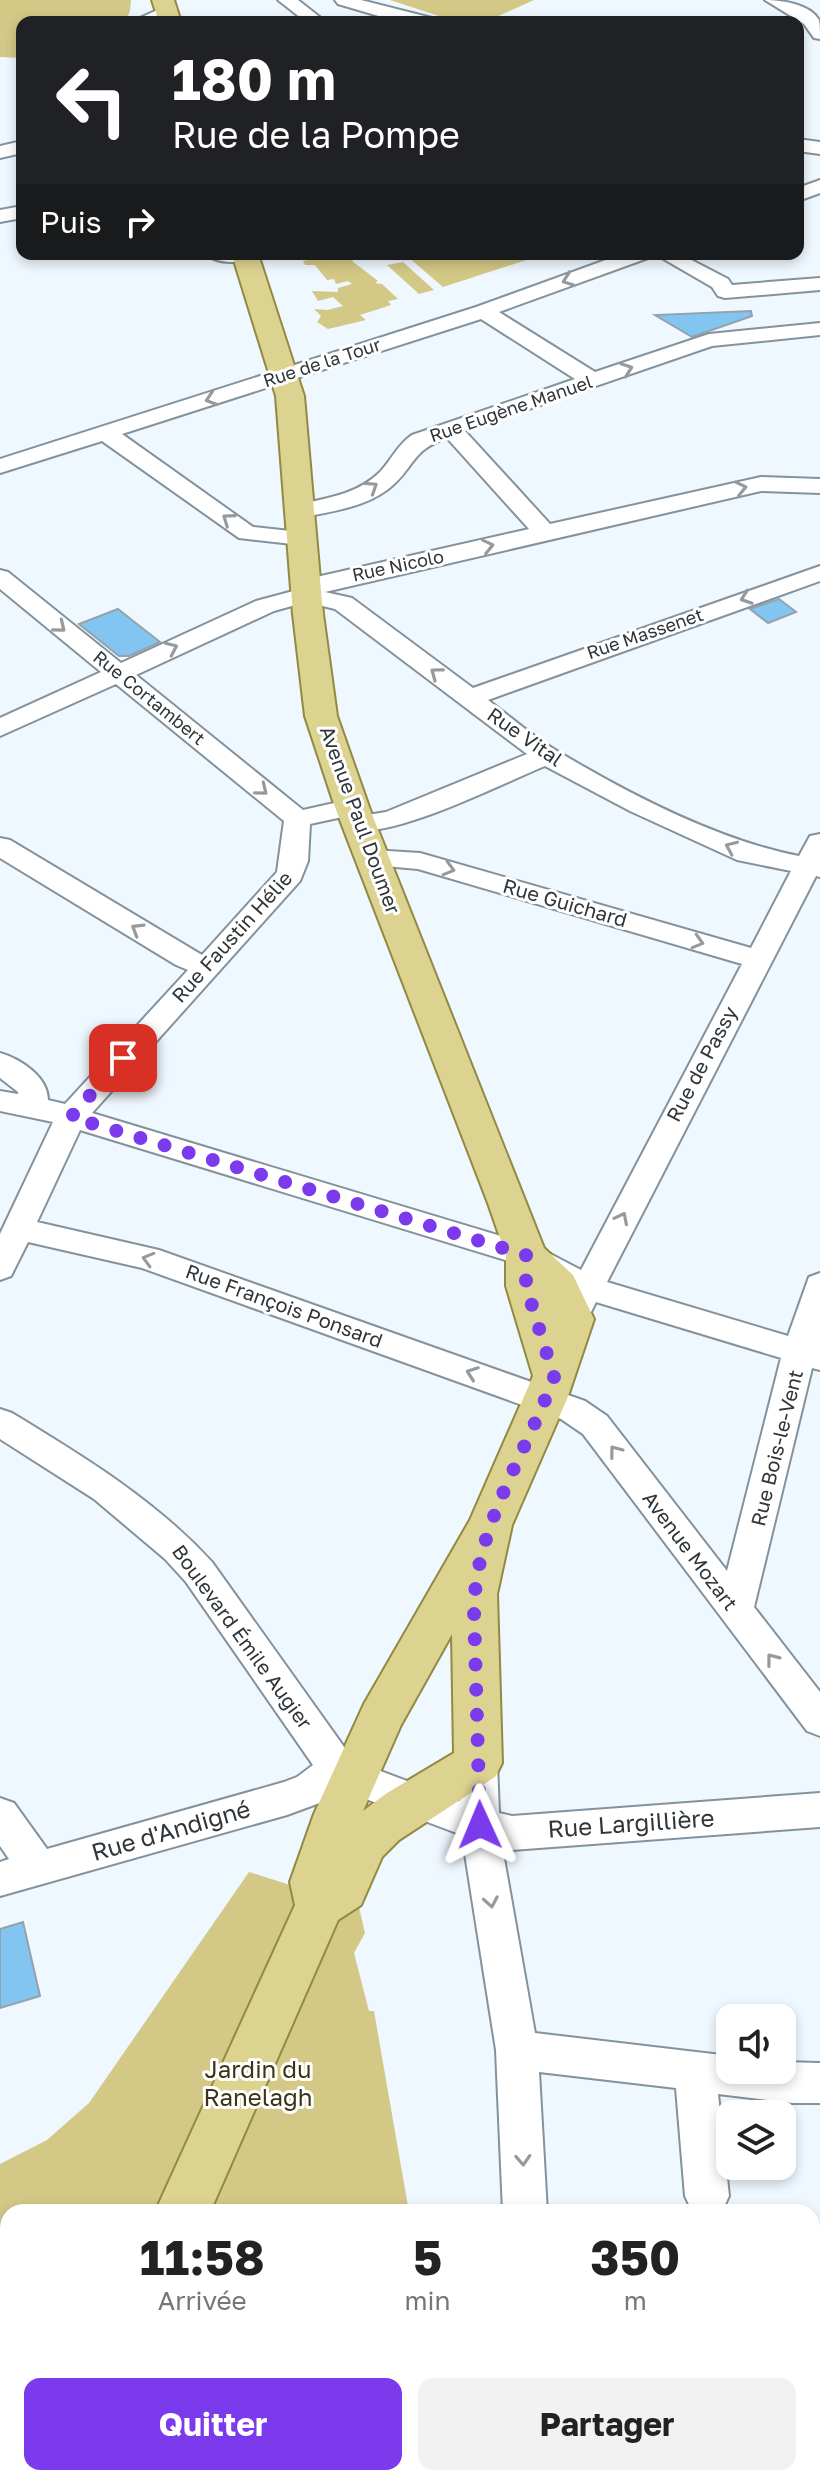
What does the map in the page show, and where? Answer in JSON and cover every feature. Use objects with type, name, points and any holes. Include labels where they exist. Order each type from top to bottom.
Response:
[{"type":"main road","name":"Avenue Paul Doumer","points":[[247,260],[285,375],[294,430],[306,595],[321,716],[361,829],[464,1085],[526,1255]]},
{"type":"main road","points":[[320,1905],[315,1882],[338,1814],[345,1774],[381,1718],[490,1525],[550,1388],[579,1303],[526,1255]]},
{"type":"main road","points":[[526,1255],[526,1286],[550,1388]]},
{"type":"main road","points":[[186,2204],[320,1905],[343,1890],[363,1843],[382,1825],[478,1763],[474,1594],[490,1525]]},
{"type":"street","points":[[287,0],[309,16]]},
{"type":"street","points":[[344,0],[395,16]]},
{"type":"street","points":[[368,0],[411,16]]},
{"type":"street","points":[[774,0],[803,16]]},
{"type":"street","points":[[804,17],[820,34]]},
{"type":"street","name":"Rue de la Tour","points":[[0,466],[483,311],[624,260]]},
{"type":"street","points":[[677,260],[721,283],[742,336]]},
{"type":"street","points":[[725,292],[820,284]]},
{"type":"street","points":[[483,311],[594,381]]},
{"type":"street","name":"Rue Eugène Manuel","points":[[300,525],[374,488],[387,477],[412,443],[709,340],[820,329]]},
{"type":"street","points":[[451,429],[545,533]]},
{"type":"street","points":[[107,434],[247,533],[300,525]]},
{"type":"street","name":"Rue Nicolo","points":[[0,728],[265,606],[306,595],[321,583],[761,484],[820,486]]},
{"type":"street","name":"Rue Massenet","points":[[470,698],[820,573]]},
{"type":"street","name":"Rue Cortambert","points":[[0,577],[298,819]]},
{"type":"street","name":"Rue Vital","points":[[306,595],[343,603],[546,756],[639,805],[747,854],[815,859]]},
{"type":"street","points":[[298,819],[361,829],[546,756]]},
{"type":"street","name":"Rue Faustin Hélie","points":[[0,1268],[71,1117],[290,875],[296,865],[293,832],[298,819]]},
{"type":"street","name":"Rue Guichard","points":[[361,829],[420,861],[757,959]]},
{"type":"street","points":[[0,846],[186,959],[206,966]]},
{"type":"street","name":"Rue de Passy","points":[[579,1303],[757,959],[815,859]]},
{"type":"street","points":[[0,1063],[33,1088],[33,1106]]},
{"type":"street","points":[[0,1101],[71,1117],[526,1255]]},
{"type":"street","name":"Rue François Ponsard","points":[[18,1229],[148,1258],[550,1388]]},
{"type":"street","name":"Rue Bois-le-Vent","points":[[735,1611],[810,1356],[820,1285]]},
{"type":"street","points":[[579,1303],[810,1356]]},
{"type":"street","name":"Avenue Mozart","points":[[550,1388],[595,1425],[820,1720]]},
{"type":"street","name":"Boulevard Émile Augier","points":[[0,1422],[97,1482],[174,1542],[345,1774]]},
{"type":"street","points":[[478,1763],[480,1825],[517,2050],[525,2204]]},
{"type":"street","name":"Rue Largillière","points":[[345,1774],[480,1825],[512,1833],[820,1810]]},
{"type":"street","name":"Rue d'Andigné","points":[[0,1879],[287,1798],[345,1774]]},
{"type":"street","points":[[0,1815],[38,1868]]},
{"type":"street","points":[[517,2050],[792,2083],[820,2083]]},
{"type":"street","points":[[695,2070],[707,2196]]},
{"type":"green space","points":[[0,0],[131,0],[128,16],[16,16],[16,58],[0,57]]},
{"type":"green space","points":[[390,0],[534,0],[498,16],[439,16]]},
{"type":"green space","points":[[354,260],[378,281],[375,283],[382,284],[398,299],[388,301],[391,305],[360,315],[366,320],[328,329],[317,322],[321,316],[314,309],[343,306],[333,297],[318,301],[312,291],[338,292],[338,288],[352,284],[348,281],[336,284],[334,279],[327,280],[315,265],[305,265],[303,261]]},
{"type":"green space","points":[[412,260],[527,260],[443,287]]},
{"type":"green space","points":[[403,262],[434,290],[419,294],[387,265]]},
{"type":"green space","name":"Jardin du Ranelagh","points":[[249,1872],[359,1907],[365,1933],[354,1953],[369,2011],[374,2011],[408,2204],[0,2204],[0,2164],[47,2140],[89,2103]]},
{"type":"building","points":[[751,311],[752,316],[692,337],[655,315]]},
{"type":"building","points":[[779,599],[796,612],[768,623],[750,609]]},
{"type":"building","points":[[118,609],[160,642],[129,656],[119,656],[79,624]]},
{"type":"building","points":[[23,1922],[40,1996],[0,2008],[0,1929]]},
{"type":"route","points":[[123,1058],[71,1117],[526,1255],[526,1286],[554,1377],[490,1525],[474,1594],[480,1825]]}]
